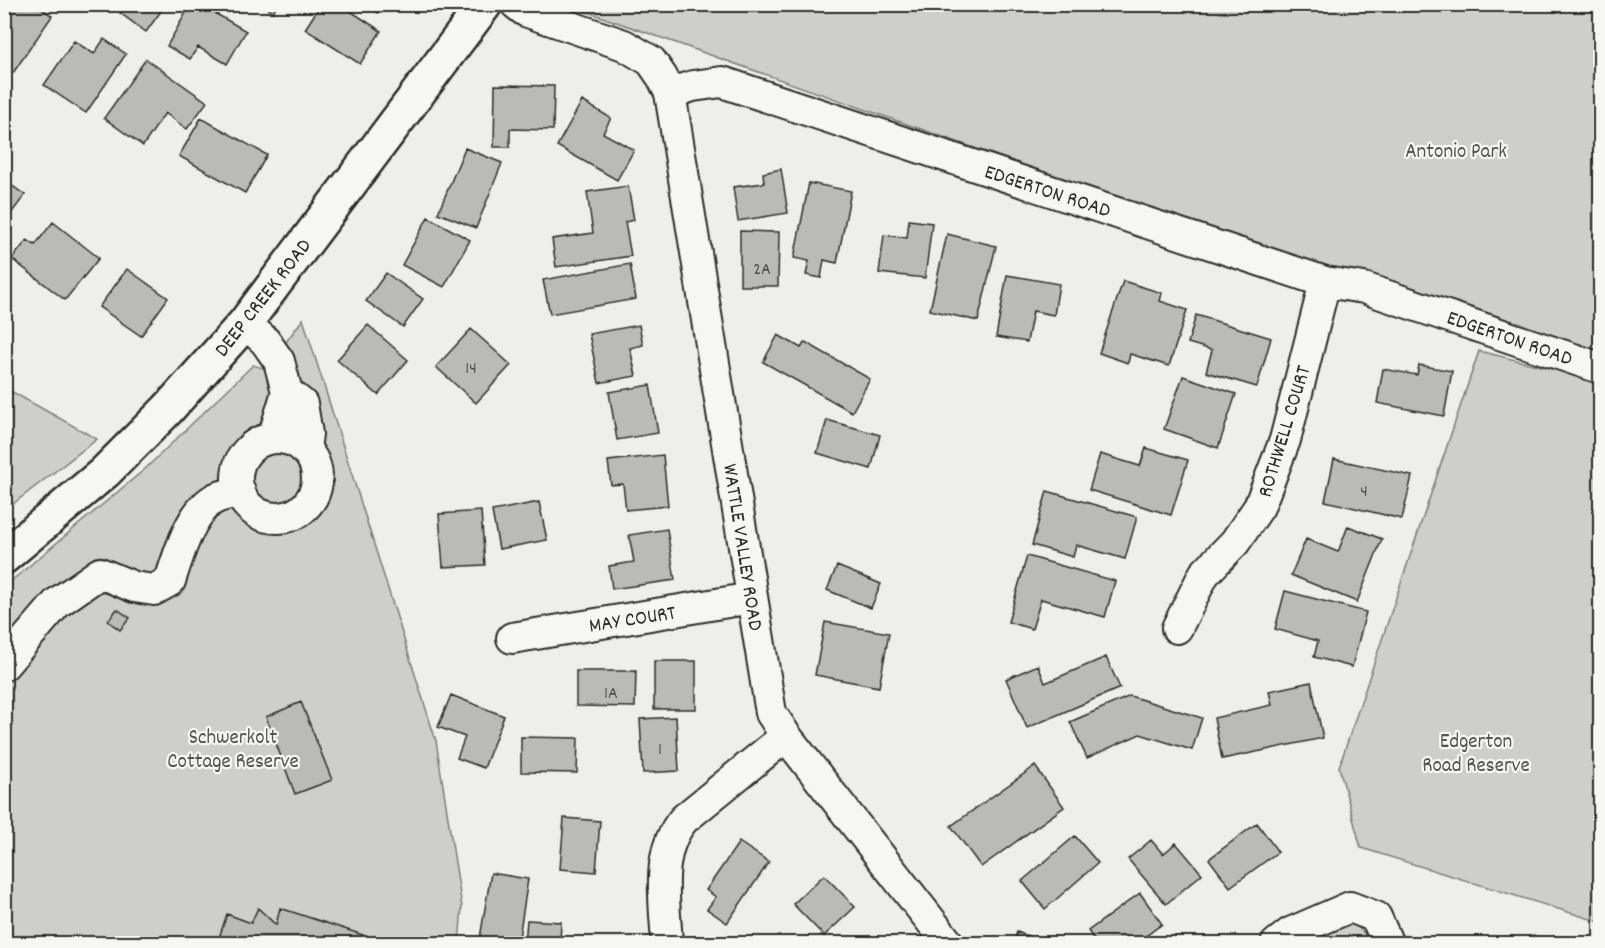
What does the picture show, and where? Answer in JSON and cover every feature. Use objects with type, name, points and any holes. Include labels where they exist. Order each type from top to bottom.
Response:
[{"type":"main road","name":"DEEP CREEK ROAD","points":[[4,557],[105,472],[167,410],[245,323],[485,4]]},
{"type":"street","points":[[516,4],[525,11],[624,45],[651,61],[670,93]]},
{"type":"street","name":"EDGERTON ROAD","points":[[670,93],[693,86],[722,82],[1325,282],[1364,288],[1600,368]]},
{"type":"street","name":"WATTLE VALLEY ROAD","points":[[670,93],[771,713],[786,736],[949,944]]},
{"type":"street","name":"ROTHWELL COURT","points":[[1177,628],[1204,574],[1235,542],[1259,507],[1285,440],[1325,282]]},
{"type":"street","points":[[245,323],[265,341],[279,362],[287,392],[273,438]]},
{"type":"street","points":[[287,392],[302,404],[307,434],[305,450]]},
{"type":"street","points":[[273,438],[287,439],[305,450],[315,467],[316,482],[313,496],[298,512],[285,517],[267,516],[250,507],[240,491],[237,479],[243,457],[252,446],[273,438]]},
{"type":"street","points":[[4,665],[57,603],[100,573],[134,587],[154,590],[170,580],[184,538],[204,507],[216,498],[240,491]]},
{"type":"street","name":"MAY COURT","points":[[512,638],[752,598]]},
{"type":"street","points":[[667,944],[664,878],[668,848],[676,828],[786,736]]},
{"type":"street","points":[[1276,944],[1290,933],[1350,907],[1376,916],[1388,944]]},
{"type":"green space","name":"Antonio Park","points":[[568,5],[1600,5],[1600,335],[1597,350],[1365,272],[1299,262]]},
{"type":"green space","name":"Schwerkolt Cottage Reserve","points":[[303,319],[436,741],[462,907],[459,943],[5,943],[4,587],[145,469],[253,365],[266,369]]},
{"type":"green space","name":"Edgerton Road Reserve","points":[[1479,351],[1581,376],[1600,383],[1600,922],[1361,848],[1339,767]]},
{"type":"green space","points":[[5,388],[97,439],[5,510]]},
{"type":"green space","points":[[1347,923],[1361,930],[1367,943],[1311,944],[1337,927]]},
{"type":"building","points":[[4,4],[35,4],[52,16],[13,73],[4,67]]},
{"type":"building","points":[[126,4],[166,4],[146,32],[120,13]]},
{"type":"building","points":[[191,4],[199,4],[246,31],[227,64],[198,47],[190,59],[167,46]]},
{"type":"building","points":[[262,4],[277,4],[273,12]]},
{"type":"building","points":[[321,4],[340,4],[381,31],[360,64],[305,29]]},
{"type":"building","points":[[367,4],[384,4],[378,13]]},
{"type":"building","points":[[104,39],[126,54],[86,113],[44,85],[74,41],[94,54]]},
{"type":"building","points":[[146,59],[207,102],[187,129],[165,113],[143,146],[104,118]]},
{"type":"building","points":[[495,85],[554,86],[553,130],[510,129],[510,147],[494,147]]},
{"type":"building","points":[[582,101],[611,118],[603,133],[634,150],[617,180],[557,146]]},
{"type":"building","points":[[201,118],[267,155],[245,193],[179,156]]},
{"type":"building","points":[[465,148],[502,163],[476,228],[438,213]]},
{"type":"building","points":[[781,169],[788,213],[738,221],[733,187],[764,183],[763,173]]},
{"type":"building","points":[[4,180],[25,195],[4,223]]},
{"type":"building","points":[[809,183],[851,191],[837,263],[824,260],[821,278],[806,275],[809,261],[794,258]]},
{"type":"building","points":[[628,186],[634,220],[625,222],[631,256],[556,267],[552,239],[593,233],[587,192]]},
{"type":"building","points":[[428,217],[470,240],[444,287],[402,265]]},
{"type":"building","points":[[909,220],[932,223],[925,278],[879,273],[884,235],[907,238]]},
{"type":"building","points":[[53,222],[99,258],[65,300],[12,259],[27,240],[35,245]]},
{"type":"building","points":[[740,231],[779,232],[778,286],[740,286]]},
{"type":"building","points":[[947,234],[996,246],[978,321],[930,310]]},
{"type":"building","points":[[630,264],[636,299],[550,314],[543,280]]},
{"type":"building","points":[[127,269],[168,298],[141,336],[99,307]]},
{"type":"building","points":[[386,273],[423,299],[403,327],[366,301]]},
{"type":"building","points":[[1007,275],[1059,284],[1054,315],[1033,311],[1027,342],[996,337]]},
{"type":"building","points":[[1123,281],[1162,293],[1160,301],[1187,310],[1169,366],[1130,354],[1128,363],[1099,353]]},
{"type":"building","points":[[1196,315],[1271,338],[1257,387],[1206,372],[1212,350],[1188,343]]},
{"type":"building","points":[[368,325],[408,360],[378,395],[337,360]]},
{"type":"building","points":[[639,325],[643,345],[630,348],[636,376],[599,383],[589,334]]},
{"type":"building","points":[[471,329],[511,365],[476,403],[436,367]]},
{"type":"building","points":[[778,335],[801,348],[805,342],[870,379],[852,412],[763,362]]},
{"type":"building","points":[[1419,365],[1452,371],[1444,416],[1377,403],[1383,369],[1417,375]]},
{"type":"building","points":[[1183,376],[1236,394],[1218,448],[1164,429]]},
{"type":"building","points":[[650,385],[658,433],[617,440],[609,392]]},
{"type":"building","points":[[827,420],[880,435],[871,469],[817,453]]},
{"type":"building","points":[[1146,448],[1188,460],[1171,515],[1089,490],[1100,454],[1140,466]]},
{"type":"building","points":[[663,455],[668,506],[626,510],[623,484],[611,485],[608,461]]},
{"type":"building","points":[[1334,459],[1412,476],[1402,519],[1325,501]]},
{"type":"building","points":[[1047,491],[1137,517],[1125,559],[1076,545],[1073,557],[1032,545]]},
{"type":"building","points":[[539,502],[547,540],[499,549],[492,511]]},
{"type":"building","points":[[481,511],[485,565],[443,567],[439,514]]},
{"type":"building","points":[[1348,526],[1382,539],[1357,602],[1291,575],[1306,539],[1338,552]]},
{"type":"building","points":[[667,529],[675,580],[612,589],[609,566],[634,562],[629,535]]},
{"type":"building","points":[[1027,556],[1115,581],[1105,617],[1041,599],[1032,629],[1008,622]]},
{"type":"building","points":[[837,566],[881,584],[871,608],[827,590]]},
{"type":"building","points":[[1285,591],[1366,612],[1352,667],[1314,657],[1318,641],[1275,629]]},
{"type":"building","points":[[117,609],[130,618],[120,630],[108,621]]},
{"type":"building","points":[[825,622],[889,633],[879,687],[815,675]]},
{"type":"building","points":[[1106,657],[1120,688],[1027,728],[1006,679],[1038,665],[1045,683]]},
{"type":"building","points":[[654,661],[696,661],[696,709],[654,709]]},
{"type":"building","points":[[576,671],[636,671],[635,707],[576,706]]},
{"type":"building","points":[[1311,682],[1323,738],[1222,759],[1214,718],[1272,705],[1269,691]]},
{"type":"building","points":[[451,695],[504,716],[484,768],[457,758],[465,737],[438,727]]},
{"type":"building","points":[[1130,696],[1202,718],[1192,750],[1140,734],[1087,758],[1070,722]]},
{"type":"building","points":[[301,702],[332,780],[295,794],[266,717]]},
{"type":"building","points":[[676,717],[679,771],[643,773],[640,719]]},
{"type":"building","points":[[521,737],[578,738],[577,773],[521,772]]},
{"type":"building","points":[[1035,766],[1064,807],[981,867],[951,826]]},
{"type":"building","points":[[564,818],[600,821],[596,872],[560,869]]},
{"type":"building","points":[[1257,823],[1278,852],[1230,887],[1209,859]]},
{"type":"building","points":[[1075,836],[1098,863],[1045,909],[1022,881]]},
{"type":"building","points":[[1151,840],[1163,854],[1176,843],[1202,874],[1166,904],[1128,859]]},
{"type":"building","points":[[739,842],[769,862],[727,923],[707,909],[716,897],[706,890]]},
{"type":"building","points":[[491,873],[528,879],[518,944],[479,944]]},
{"type":"building","points":[[824,875],[855,907],[824,936],[793,904]]},
{"type":"building","points":[[1140,893],[1162,924],[1135,944],[1097,944],[1088,931]]},
{"type":"building","points":[[258,908],[276,925],[280,908],[363,935],[360,944],[217,944],[227,914],[251,923]]},
{"type":"building","points":[[527,920],[561,922],[560,944],[525,944]]},
{"type":"building","points":[[1017,932],[1050,944],[1013,944]]}]
